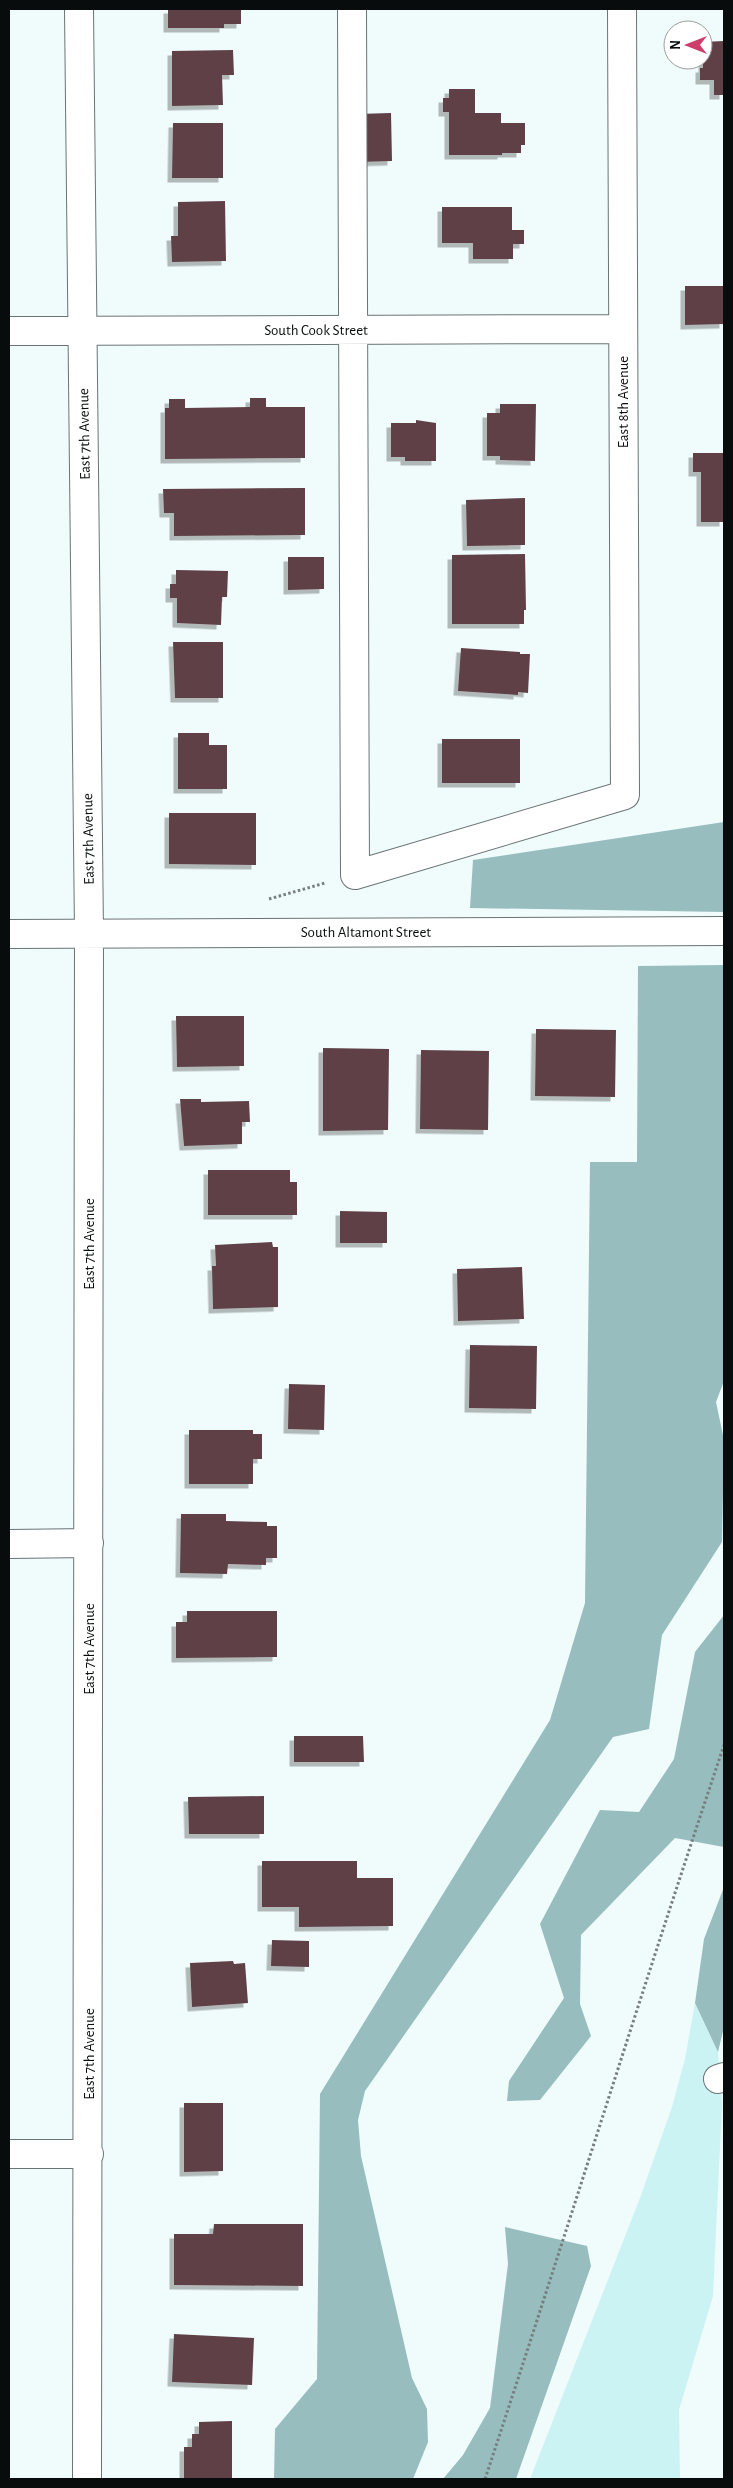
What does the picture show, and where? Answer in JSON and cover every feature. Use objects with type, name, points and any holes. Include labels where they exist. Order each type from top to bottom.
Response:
[{"type":"street","name":"East 7th Avenue","points":[[79,9],[88,933],[87,2479]]},
{"type":"street","points":[[352,9],[352,330]]},
{"type":"street","name":"East 8th Avenue","points":[[352,330],[355,875],[625,795],[622,9]]},
{"type":"street","name":"South Cook Street","points":[[9,331],[622,329]]},
{"type":"street","name":"South Altamont Street","points":[[9,934],[724,931]]},
{"type":"street","points":[[9,1544],[88,1543]]},
{"type":"street","points":[[9,2154],[88,2154]]},
{"type":"path","points":[[485,2479],[566,2236],[644,1984],[724,1745]]},
{"type":"shaded area","points":[[724,822],[724,912],[470,908],[473,860]]},
{"type":"shaded area","points":[[724,965],[724,1381],[716,1402],[724,1440],[722,1542],[662,1635],[649,1729],[613,1737],[365,2091],[358,2120],[361,2156],[412,2378],[427,2409],[428,2442],[413,2479],[274,2479],[275,2429],[317,2379],[320,2094],[550,1720],[585,1603],[590,1162],[637,1162],[638,966]]},
{"type":"shaded area","points":[[724,1615],[724,1847],[675,1838],[581,1935],[580,2004],[591,2036],[540,2100],[507,2101],[509,2081],[564,1998],[540,1924],[600,1810],[639,1812],[674,1759],[695,1652]]},
{"type":"shaded area","points":[[724,1887],[724,2027],[718,2052],[695,2003],[704,1939]]},
{"type":"shaded area","points":[[695,2003],[718,2052],[722,2104],[713,2296],[679,2410],[680,2479],[530,2479],[640,2198],[672,2107],[685,2059]]},
{"type":"shaded area","points":[[505,2227],[587,2246],[591,2266],[516,2479],[443,2479],[463,2455],[490,2408],[508,2264]]},
{"type":"building","points":[[168,9],[241,9],[241,24],[224,24],[224,28],[168,28]]},
{"type":"building","points":[[724,41],[724,95],[714,95],[714,80],[700,80],[700,70],[713,70],[713,42]]},
{"type":"building","points":[[233,50],[234,75],[222,75],[223,105],[172,106],[172,51]]},
{"type":"building","points":[[449,89],[475,89],[475,113],[501,113],[501,123],[525,123],[525,145],[521,145],[521,153],[449,155],[449,112],[443,112],[443,98],[449,98]]},
{"type":"building","points":[[391,113],[392,161],[358,162],[357,114]]},
{"type":"building","points":[[173,123],[223,123],[223,178],[172,178]]},
{"type":"building","points":[[225,201],[226,261],[172,262],[171,236],[178,236],[178,202]]},
{"type":"building","points":[[442,207],[512,207],[512,230],[524,230],[524,244],[513,244],[513,259],[473,259],[473,243],[442,243]]},
{"type":"building","points":[[685,286],[724,286],[724,324],[685,325]]},
{"type":"building","points":[[250,398],[266,398],[266,407],[305,407],[305,458],[165,459],[165,408],[169,408],[169,399],[185,399],[185,408],[250,407]]},
{"type":"building","points":[[500,404],[536,404],[535,461],[500,460],[500,456],[487,456],[487,413],[500,413]]},
{"type":"building","points":[[416,420],[436,423],[436,461],[405,461],[405,457],[391,457],[391,423],[416,423]]},
{"type":"building","points":[[693,453],[724,453],[724,522],[701,522],[701,472],[693,472]]},
{"type":"building","points":[[305,488],[305,535],[174,536],[174,513],[164,513],[163,489]]},
{"type":"building","points":[[525,498],[525,545],[467,546],[466,500]]},
{"type":"building","points":[[525,554],[526,610],[524,610],[524,624],[452,624],[452,555]]},
{"type":"building","points":[[288,557],[324,557],[324,589],[288,590]]},
{"type":"building","points":[[176,570],[228,571],[227,597],[222,597],[221,625],[177,623],[177,598],[170,598],[170,584],[176,584]]},
{"type":"building","points":[[173,642],[223,642],[223,698],[175,698]]},
{"type":"building","points":[[461,648],[530,654],[528,693],[518,692],[518,695],[458,691]]},
{"type":"building","points":[[178,733],[209,733],[209,745],[227,745],[227,789],[178,789]]},
{"type":"building","points":[[442,739],[520,739],[520,783],[442,783]]},
{"type":"building","points":[[169,813],[256,813],[256,865],[169,864]]},
{"type":"building","points":[[176,1016],[244,1016],[244,1066],[177,1067]]},
{"type":"building","points":[[536,1029],[616,1030],[615,1097],[535,1096]]},
{"type":"building","points":[[323,1048],[389,1049],[388,1130],[323,1131]]},
{"type":"building","points":[[421,1050],[489,1051],[488,1130],[420,1129]]},
{"type":"building","points":[[180,1099],[201,1099],[201,1102],[249,1101],[250,1122],[242,1122],[242,1144],[184,1146]]},
{"type":"building","points":[[208,1170],[290,1170],[290,1182],[297,1182],[297,1215],[208,1215]]},
{"type":"building","points":[[340,1211],[387,1212],[387,1243],[340,1243]]},
{"type":"building","points":[[272,1242],[273,1247],[278,1247],[278,1307],[213,1309],[212,1266],[216,1266],[215,1245]]},
{"type":"building","points":[[522,1267],[524,1319],[458,1321],[457,1269]]},
{"type":"building","points":[[470,1345],[537,1346],[536,1409],[469,1408]]},
{"type":"building","points":[[289,1384],[325,1385],[324,1430],[288,1429]]},
{"type":"building","points":[[189,1430],[253,1430],[253,1434],[262,1434],[262,1459],[253,1459],[253,1484],[189,1484]]},
{"type":"building","points":[[181,1514],[226,1514],[226,1521],[267,1522],[267,1526],[277,1526],[277,1558],[266,1558],[266,1565],[228,1564],[227,1574],[180,1573]]},
{"type":"building","points":[[187,1611],[277,1611],[277,1657],[176,1658],[176,1622],[187,1622]]},
{"type":"building","points":[[294,1736],[363,1736],[364,1762],[294,1762]]},
{"type":"building","points":[[264,1796],[264,1834],[189,1834],[188,1797]]},
{"type":"building","points":[[262,1861],[357,1861],[357,1878],[393,1878],[393,1926],[299,1927],[299,1907],[262,1907]]},
{"type":"building","points":[[272,1940],[309,1941],[309,1967],[271,1966]]},
{"type":"building","points":[[233,1961],[234,1964],[245,1963],[248,2003],[192,2007],[190,1963]]},
{"type":"building","points":[[184,2103],[223,2103],[223,2171],[184,2172]]},
{"type":"building","points":[[214,2224],[303,2224],[303,2286],[174,2285],[174,2234],[213,2234]]},
{"type":"building","points":[[174,2334],[254,2338],[252,2385],[172,2382]]},
{"type":"building","points":[[232,2421],[232,2479],[184,2479],[184,2447],[192,2447],[192,2434],[199,2434],[199,2422]]}]
